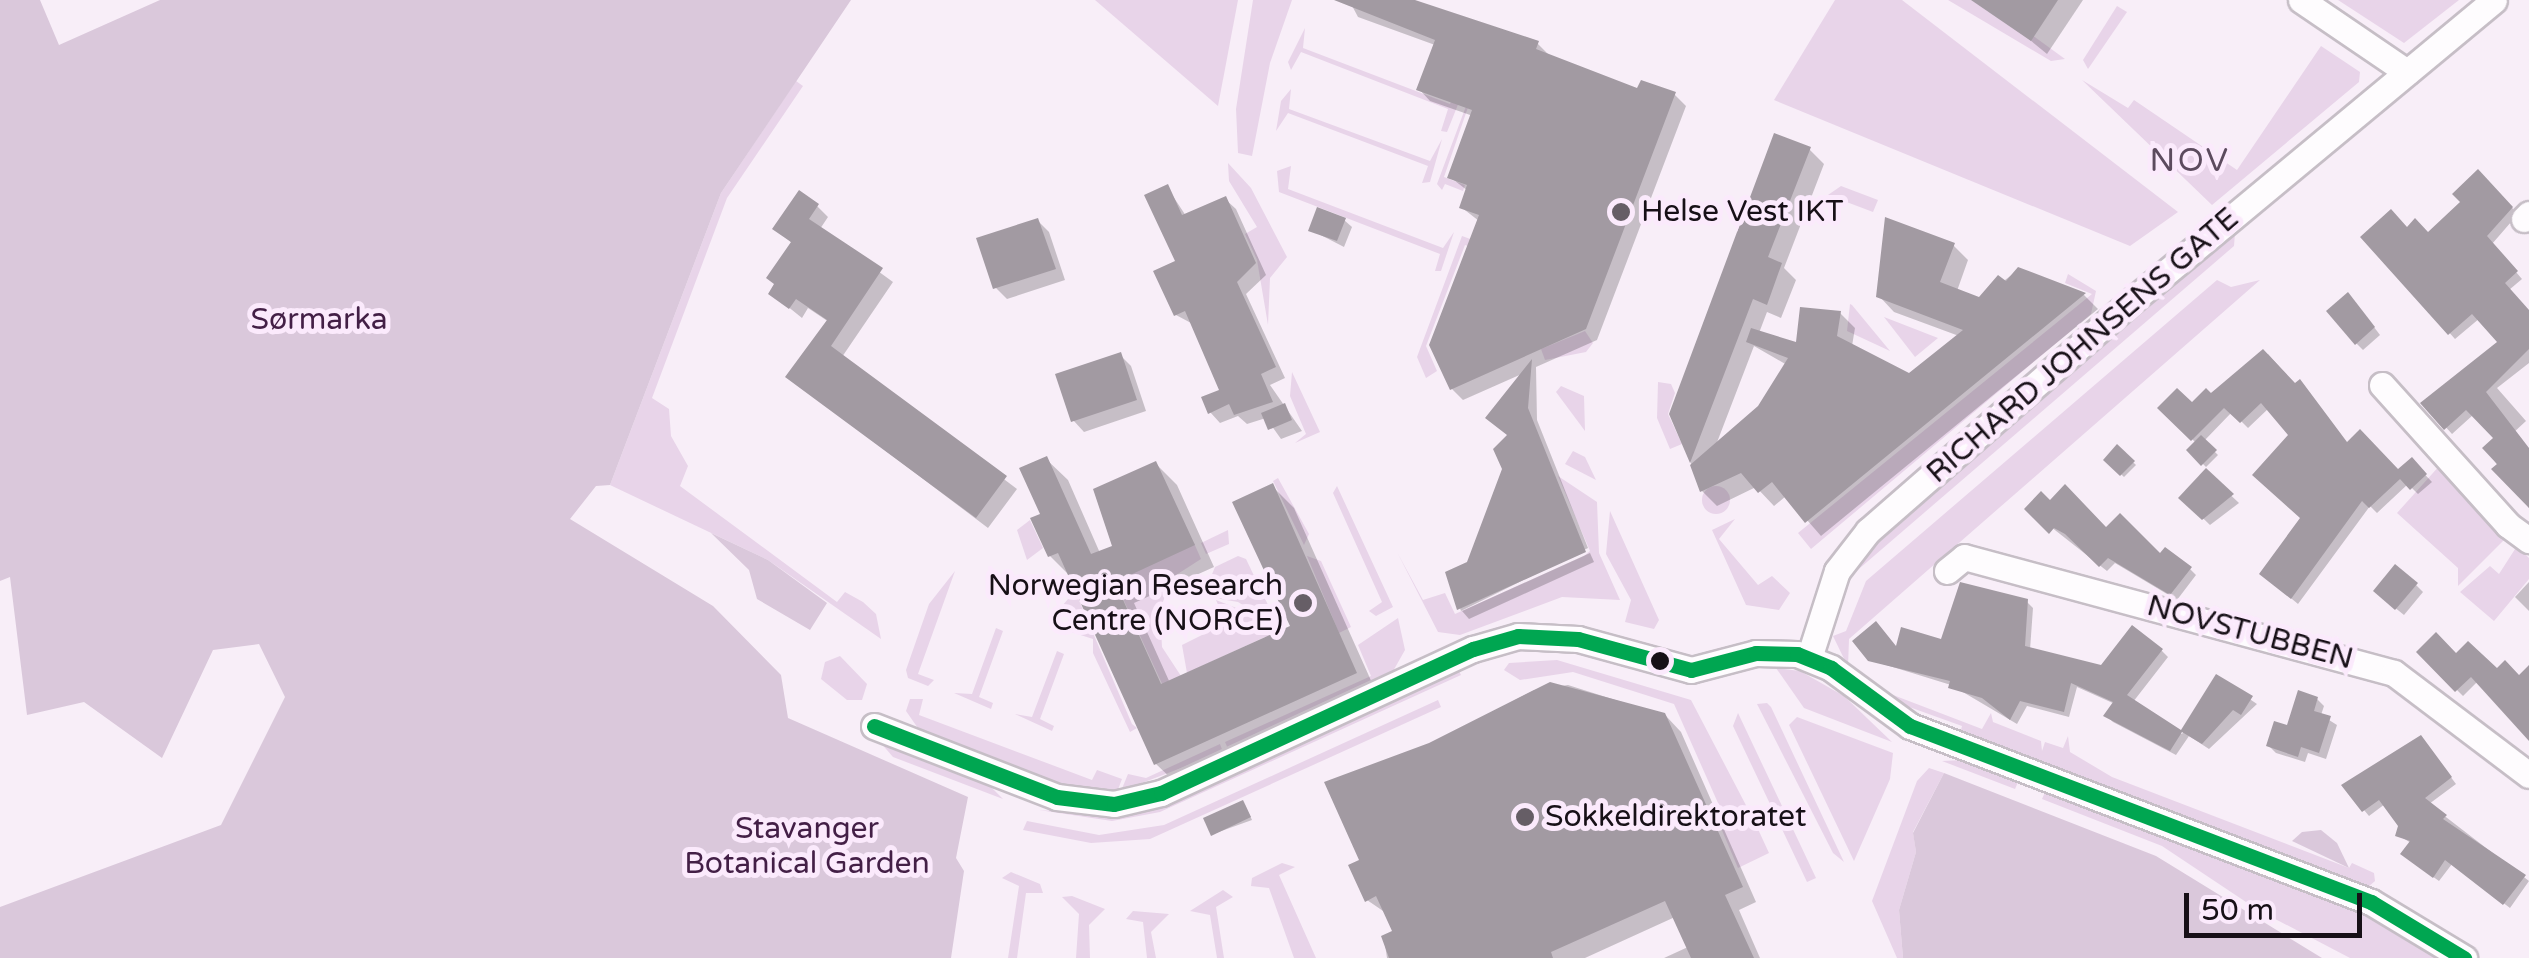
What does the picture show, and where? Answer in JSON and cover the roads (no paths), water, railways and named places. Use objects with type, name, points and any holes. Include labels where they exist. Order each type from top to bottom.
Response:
[{"type":"street","points":[[2301,0],[2407,72]]},
{"type":"street","name":"RICHARD JOHNSENS GATE","points":[[1809,658],[1837,571],[1868,532],[2494,0]]},
{"type":"street","points":[[2382,385],[2508,525],[2529,540]]},
{"type":"street","name":"NOVSTUBBEN","points":[[1947,571],[1964,557],[2394,674],[2529,775]]},
{"type":"street","points":[[874,726],[1057,797],[1114,804],[1160,793],[1473,650],[1518,636],[1578,639],[1691,670],[1756,653],[1809,658],[1910,726],[2357,896],[2422,928],[2464,958]]},
{"type":"place","name":"Helse Vest IKT","points":[[1621,212]]},
{"type":"place","name":"Norwegian Research Centre (NORCE)","points":[[1303,603]]},
{"type":"place","name":"Sokkeldirektoratet","points":[[1525,817]]},
{"type":"district","name":"NOV","points":[[2190,161]]},
{"type":"park label","name":"Sørmarka","points":[[319,320]]},
{"type":"park label","name":"Stavanger Botanical Garden","points":[[807,846]]}]
